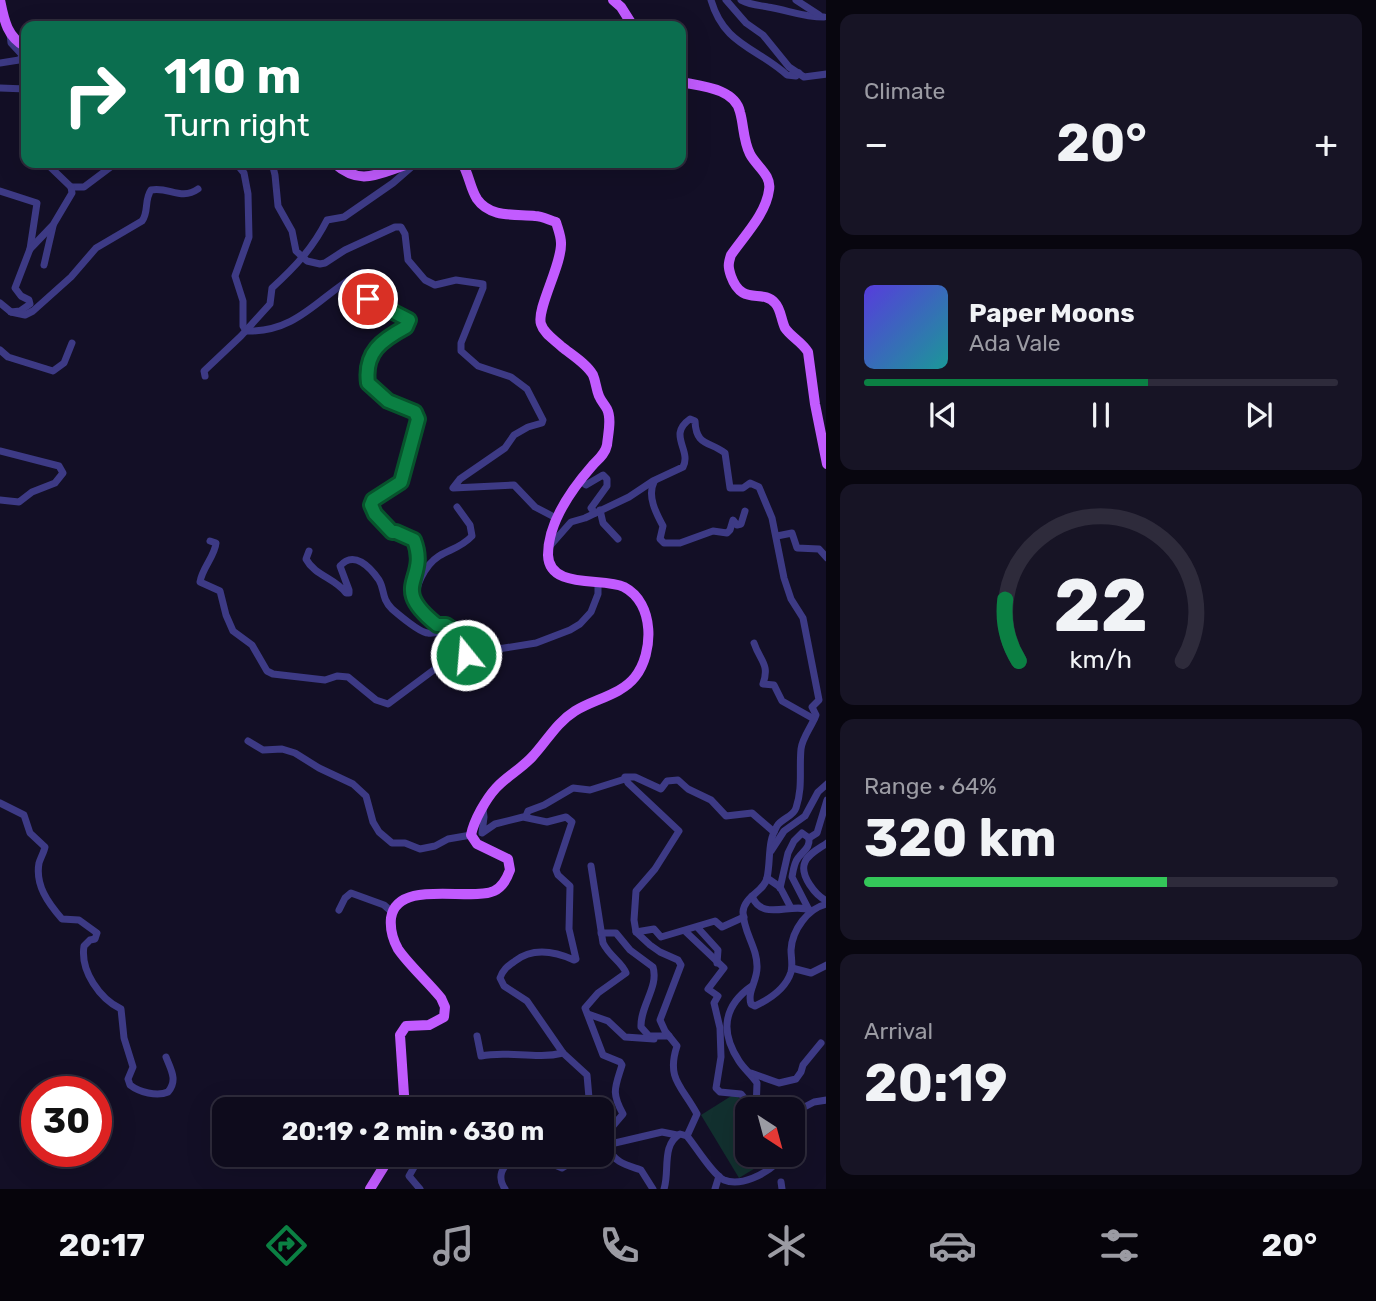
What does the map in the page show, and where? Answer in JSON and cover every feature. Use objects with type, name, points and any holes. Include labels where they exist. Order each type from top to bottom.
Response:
[{"type":"main road","points":[[0,0],[5,23],[10,33],[21,43]]},
{"type":"main road","points":[[613,0],[630,21]]},
{"type":"main road","points":[[686,83],[713,88],[736,103],[740,109],[746,147],[766,175],[770,186],[767,200],[731,255],[728,265],[735,286],[741,292],[768,298],[776,303],[787,331],[804,345],[808,352],[826,459]]},
{"type":"main road","points":[[340,168],[363,178],[397,168]]},
{"type":"main road","points":[[404,1097],[400,1035],[407,1026],[429,1026],[441,1020],[445,1007],[441,998],[399,950],[392,934],[392,912],[398,904],[411,896],[490,892],[502,885],[510,870],[508,859],[477,844],[471,835],[483,809],[496,788],[533,756],[562,720],[576,710],[621,688],[636,676],[649,638],[646,618],[629,590],[617,585],[582,582],[557,573],[550,564],[549,547],[556,518],[607,448],[610,418],[590,370],[545,332],[540,323],[541,309],[551,286],[562,241],[556,222],[536,216],[499,213],[483,205],[478,200],[464,168]]},
{"type":"main road","points":[[370,1189],[384,1167]]},
{"type":"street","points":[[710,0],[715,15],[730,35],[788,75],[796,76],[799,73]]},
{"type":"street","points":[[726,0],[746,23],[763,35],[782,61],[810,77],[826,74]]},
{"type":"street","points":[[741,0],[755,7],[825,18]]},
{"type":"street","points":[[796,0],[825,18]]},
{"type":"street","points":[[10,33],[10,43],[21,53]]},
{"type":"street","points":[[0,63],[21,58]]},
{"type":"street","points":[[2,88],[21,89]]},
{"type":"street","points":[[2,88],[21,95]]},
{"type":"street","points":[[51,168],[71,187],[84,187],[109,168]]},
{"type":"street","points":[[240,168],[244,173],[248,194],[249,237],[235,276],[242,294],[243,326],[246,331]]},
{"type":"street","points":[[273,168],[278,206],[292,231],[294,247],[302,258],[316,264],[325,263],[345,250],[395,227],[401,227],[405,234],[408,260],[425,281],[435,285],[456,280],[483,284],[484,288],[461,343],[461,351],[478,366],[511,377],[531,392],[532,402],[543,421],[514,435],[505,448],[460,479],[453,488],[514,485],[535,507],[556,518]]},
{"type":"street","points":[[205,376],[204,371],[214,364],[270,304],[272,288],[312,246],[328,219],[344,217],[393,183],[409,168]]},
{"type":"street","points":[[30,249],[53,225],[71,196],[71,187]]},
{"type":"street","points":[[0,303],[11,312],[25,315],[33,311],[79,268],[96,248],[142,221],[145,217],[147,196],[151,190],[182,195],[198,189]]},
{"type":"street","points":[[0,191],[37,203],[30,249],[15,288],[30,304],[24,310],[11,312]]},
{"type":"street","points":[[44,265],[53,225]]},
{"type":"street","points":[[246,331],[289,323],[303,316],[360,273],[365,273],[371,279],[368,299],[409,320],[406,327],[385,338],[375,348],[368,373],[368,383],[376,392],[415,412],[418,419],[401,482],[373,500],[371,505],[375,514],[392,532],[414,540],[420,559],[412,580],[411,593],[414,602],[437,625],[446,625],[477,646],[498,649],[536,643],[580,624],[591,612],[598,594],[598,583]]},
{"type":"street","points":[[0,351],[8,357],[52,371],[64,363],[72,343]]},
{"type":"street","points":[[549,547],[568,524],[629,497],[685,465],[680,433],[683,425],[692,419],[698,437],[725,453],[730,488],[743,488],[750,482],[759,487],[772,518],[783,574],[792,599],[803,618],[811,652],[819,700],[812,707],[815,717]]},
{"type":"street","points":[[0,451],[59,466],[63,473],[55,483],[32,492],[19,502],[0,500]]},
{"type":"street","points":[[581,481],[586,485],[603,475],[607,479],[607,486],[591,510],[598,512],[603,523],[618,539]]},
{"type":"street","points":[[657,480],[650,491],[656,514],[663,526],[660,539],[664,543],[680,543],[713,531],[727,533],[733,520],[737,525],[741,524],[745,511]]},
{"type":"street","points":[[419,608],[416,600],[419,581],[430,565],[439,556],[464,544],[472,536],[472,527],[457,507]]},
{"type":"street","points":[[777,536],[792,533],[797,548],[819,548],[826,557]]},
{"type":"street","points":[[210,541],[215,543],[215,550],[200,582],[220,591],[233,631],[252,645],[270,673],[325,680],[337,676],[348,677],[376,700],[391,704],[398,695],[439,666],[455,661],[477,646]]},
{"type":"street","points":[[309,551],[306,559],[311,567],[336,582],[346,593],[349,593],[349,590],[340,566],[344,561],[357,560],[366,564],[379,581],[384,598],[399,615],[426,634],[444,633],[456,639],[465,638]]},
{"type":"street","points":[[754,642],[766,666],[763,684],[774,685],[782,701],[815,717]]},
{"type":"street","points":[[826,711],[815,717],[801,748],[802,787],[796,809],[778,823],[774,832],[767,878],[744,905],[744,918],[756,956],[757,972],[749,1001],[755,1006],[780,989],[788,979],[792,968],[794,934],[810,910],[826,904],[804,870],[807,860],[826,844]]},
{"type":"street","points":[[248,741],[263,750],[295,753],[353,784],[366,796],[373,822],[379,832],[392,843],[405,843],[421,849],[448,839],[471,835]]},
{"type":"street","points":[[526,816],[527,811],[544,805],[573,788],[590,790],[627,776],[661,789],[667,780],[677,780],[688,789],[711,800],[726,816],[752,813],[774,832]]},
{"type":"street","points":[[625,779],[679,831],[655,869],[635,893],[636,932],[654,949],[681,963],[661,1015],[661,1024],[677,1046],[672,1073],[696,1114],[687,1136]]},
{"type":"street","points":[[769,854],[784,831],[805,816],[818,792],[826,785]]},
{"type":"street","points":[[0,803],[24,815],[30,833],[45,846],[39,867],[40,886],[44,896],[62,919],[79,920],[97,933],[95,939],[84,946],[84,961],[89,976],[107,1001],[121,1009],[124,1038],[133,1066],[128,1079],[130,1085],[158,1095],[168,1092],[174,1084],[174,1078],[166,1057]]},
{"type":"street","points":[[809,838],[820,828],[826,804]]},
{"type":"street","points":[[483,809],[482,833],[494,824],[526,816],[547,822],[567,818],[572,822],[556,870],[570,886],[569,929],[571,944],[577,957],[574,960],[560,954],[531,952],[506,968],[500,978],[504,986],[529,1004],[563,1053],[587,1075],[589,1097]]},
{"type":"street","points":[[780,888],[793,843],[802,833],[809,838]]},
{"type":"street","points":[[809,838],[810,842],[797,859],[792,877],[810,910]]},
{"type":"street","points":[[591,866],[601,933],[609,954],[622,965],[626,973],[598,993],[585,1008],[603,1055],[622,1065],[614,1092],[623,1116],[614,1125]]},
{"type":"street","points":[[767,878],[780,888],[791,908]]},
{"type":"street","points":[[339,910],[345,898],[352,893],[384,905],[392,912]]},
{"type":"street","points":[[752,896],[761,908],[780,910],[800,906],[810,910]]},
{"type":"street","points":[[636,932],[654,929],[662,937],[715,921],[722,927],[744,918]]},
{"type":"street","points":[[698,928],[718,950],[718,963]]},
{"type":"street","points":[[684,931],[724,968],[708,989],[718,996],[714,1003],[720,1028],[721,1057],[716,1088],[720,1092],[741,1094],[744,1097]]},
{"type":"street","points":[[601,933],[616,933],[630,950],[654,970],[653,985],[641,1022],[646,1034],[657,1037]]},
{"type":"street","points":[[792,968],[811,973],[826,966]]},
{"type":"street","points":[[752,986],[734,1001],[727,1021],[735,1054],[757,1083],[756,1097]]},
{"type":"street","points":[[588,1014],[608,1021],[625,1037],[651,1039],[669,1036]]},
{"type":"street","points":[[477,1036],[481,1056],[498,1054],[536,1057],[563,1053]]},
{"type":"street","points":[[747,1071],[779,1083],[790,1082],[800,1075],[803,1065],[821,1043]]},
{"type":"street","points":[[805,1107],[826,1100]]},
{"type":"street","points":[[614,1143],[663,1132],[687,1136],[719,1176],[730,1181],[758,1176],[771,1167]]},
{"type":"street","points":[[664,1189],[668,1148],[677,1135]]},
{"type":"street","points":[[614,1158],[641,1170],[648,1187]]},
{"type":"street","points":[[414,1167],[409,1175],[420,1189]]},
{"type":"street","points":[[504,1167],[500,1180],[505,1189]]},
{"type":"street","points":[[715,1189],[719,1176]]},
{"type":"green space","points":[[736,1093],[738,1097],[735,1097],[735,1167],[757,1167],[739,1178],[701,1115]]},
{"type":"route","points":[[368,299],[406,317],[409,324],[385,338],[375,348],[368,383],[388,401],[414,411],[418,419],[401,482],[373,500],[371,505],[375,514],[392,532],[413,538],[420,559],[412,584],[414,602],[437,625],[446,625],[477,646],[466,655]]}]
